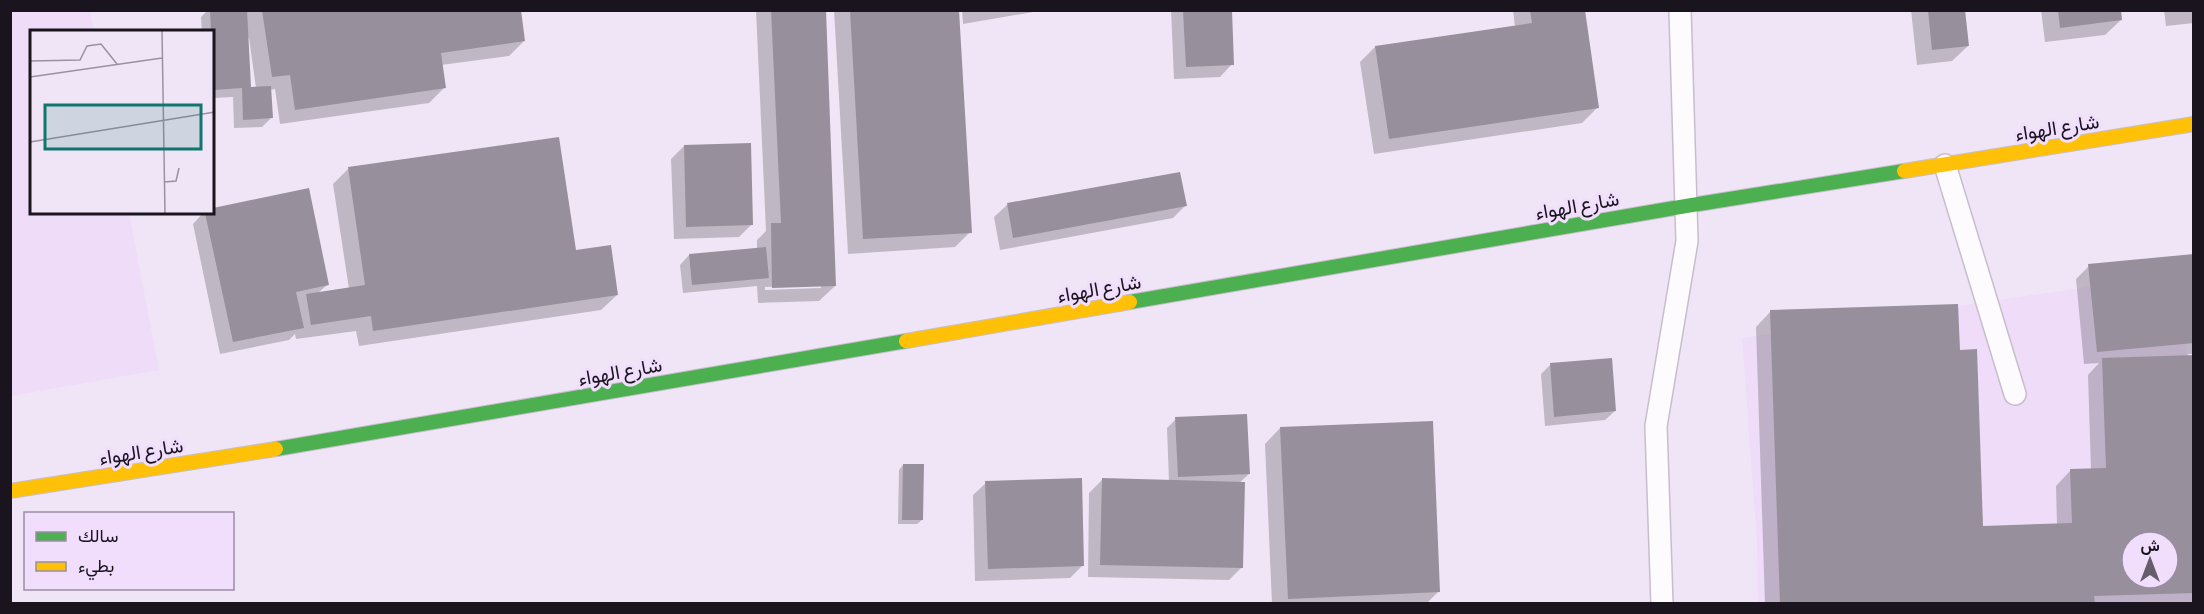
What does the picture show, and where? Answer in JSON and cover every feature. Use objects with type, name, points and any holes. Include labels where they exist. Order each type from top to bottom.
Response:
[{"type":"street","name":"شارع الهواء","points":[[10,491],[389,431],[1686,206],[2193,124]]},
{"type":"lane","points":[[1662,603],[1656,426],[1686,241],[1680,10]]},
{"type":"lane","points":[[1945,165],[2015,394]]},
{"type":"shaded area","points":[[11,10],[90,11],[94,30],[30,30],[30,214],[129,214],[159,370],[11,396]]},
{"type":"shaded area","points":[[2182,273],[2193,467],[2193,603],[1758,603],[1757,541],[1742,338]]},
{"type":"building","points":[[210,10],[247,10],[251,87],[271,86],[273,118],[243,120],[242,88],[214,90],[214,30],[211,30]]},
{"type":"building","points":[[262,10],[521,10],[525,41],[441,53],[446,88],[295,110],[290,75],[272,77]]},
{"type":"building","points":[[771,10],[826,10],[836,286],[772,288],[771,223],[781,223]]},
{"type":"building","points":[[850,10],[959,10],[972,233],[863,239]]},
{"type":"building","points":[[1183,10],[1232,10],[1234,65],[1186,67]]},
{"type":"building","points":[[1530,10],[1585,10],[1599,108],[1389,139],[1375,46],[1532,23]]},
{"type":"building","points":[[1928,10],[1965,10],[1969,46],[1932,50]]},
{"type":"building","points":[[2058,10],[2121,10],[2122,20],[2060,28]]},
{"type":"building","points":[[559,137],[576,250],[611,245],[618,295],[373,331],[371,316],[311,325],[306,294],[365,285],[348,167]]},
{"type":"building","points":[[751,143],[753,225],[686,227],[684,145]]},
{"type":"building","points":[[1180,172],[1187,206],[1013,238],[1007,203]]},
{"type":"building","points":[[309,188],[329,285],[296,292],[304,328],[233,342],[205,214],[214,214],[214,208]]},
{"type":"building","points":[[766,247],[769,278],[692,285],[689,254]]},
{"type":"building","points":[[2194,254],[2194,343],[2097,352],[2088,264]]},
{"type":"building","points":[[1958,304],[1960,350],[1977,349],[1983,526],[2072,523],[2070,469],[2106,468],[2102,358],[2194,355],[2194,593],[2094,596],[2095,604],[1780,604],[1770,310]]},
{"type":"building","points":[[1612,358],[1616,411],[1554,417],[1550,363]]},
{"type":"building","points":[[1247,414],[1250,474],[1178,477],[1175,417]]},
{"type":"building","points":[[1433,421],[1440,592],[1288,599],[1280,427]]},
{"type":"building","points":[[903,464],[924,464],[923,520],[902,520]]},
{"type":"building","points":[[1082,478],[1084,566],[988,569],[985,481]]},
{"type":"building","points":[[1102,478],[1245,482],[1243,568],[1100,565]]},
{"type":"traffic: fast","points":[[1130,302],[1686,206],[1904,171]]},
{"type":"traffic: fast","points":[[276,449],[906,341]]},
{"type":"traffic: slow","points":[[1904,171],[2194,124]]},
{"type":"traffic: slow","points":[[906,341],[1130,302]]},
{"type":"traffic: slow","points":[[10,491],[276,449]]}]
